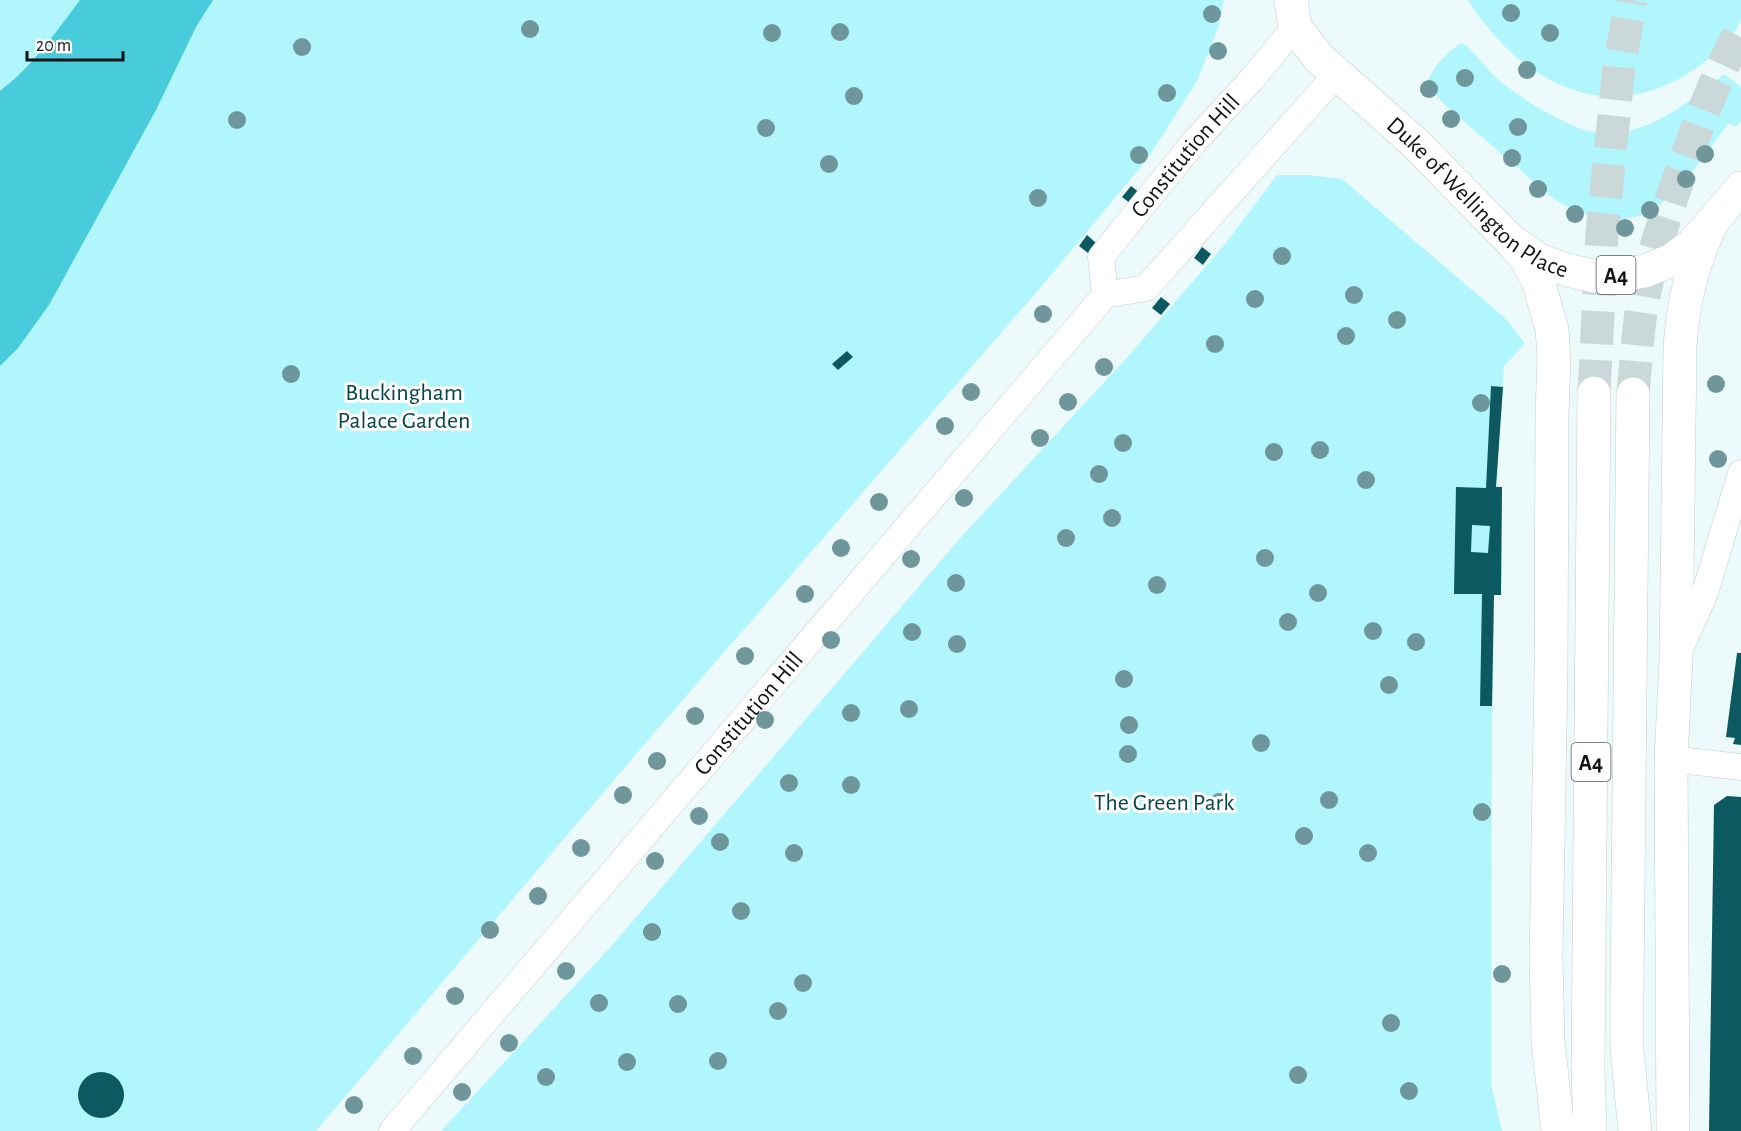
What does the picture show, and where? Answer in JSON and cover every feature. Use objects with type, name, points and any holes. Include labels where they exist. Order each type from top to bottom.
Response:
[{"type":"main road","name":"Duke of Wellington Place","points":[[1293,14],[1319,58],[1336,75],[1413,141],[1511,241],[1541,261],[1593,276],[1645,271],[1672,260],[1693,244],[1712,223]]},
{"type":"main road","name":"A4","points":[[1673,1131],[1671,759],[1676,659],[1682,319],[1690,276],[1700,246],[1712,223],[1741,188]]},
{"type":"main road","name":"A4","points":[[1511,241],[1528,261],[1538,281],[1552,329],[1554,356],[1546,958],[1548,1041],[1558,1131]]},
{"type":"main road","name":"A4","points":[[1590,1131],[1588,1066],[1594,393]]},
{"type":"main road","name":"A4","points":[[1633,394],[1627,1050],[1635,1131]]},
{"type":"street","name":"Constitution Hill","points":[[392,1131],[1105,295],[1101,257],[1194,142],[1252,78],[1293,14]]},
{"type":"street","points":[[1105,295],[1146,288],[1336,75]]},
{"type":"street","points":[[1676,659],[1705,593],[1741,473]]},
{"type":"street","points":[[1671,759],[1741,767]]},
{"type":"green space","name":"Buckingham Palace Garden","points":[[0,0],[1224,0],[1218,28],[1197,81],[1148,158],[1040,288],[642,747],[316,1131],[0,1131]]},
{"type":"green space","points":[[1468,0],[1741,0],[1741,18],[1731,38],[1720,49],[1703,63],[1669,84],[1636,94],[1604,96],[1572,90],[1543,76],[1515,56],[1490,30]]},
{"type":"green space","points":[[1462,43],[1514,92],[1555,117],[1587,131],[1616,133],[1650,124],[1696,96],[1724,74],[1741,87],[1741,121],[1736,127],[1729,123],[1679,187],[1647,213],[1621,219],[1592,216],[1554,199],[1445,105],[1426,84],[1441,60]]},
{"type":"green space","name":"The Green Park","points":[[1277,175],[1309,175],[1342,179],[1506,319],[1525,343],[1504,366],[1496,486],[1502,487],[1501,595],[1494,595],[1491,1084],[1502,1131],[441,1131],[615,942],[962,536],[1132,352],[1226,243]]},
{"type":"shaded area","points":[[80,0],[213,0],[196,27],[156,110],[49,305],[18,348],[0,366],[0,91],[33,60]]},
{"type":"building","points":[[1131,186],[1140,193],[1131,204],[1122,197]]},
{"type":"building","points":[[1087,235],[1096,243],[1088,253],[1079,246]]},
{"type":"building","points":[[1202,247],[1211,254],[1203,265],[1194,258]]},
{"type":"building","points":[[1161,297],[1170,304],[1161,315],[1152,308]]},
{"type":"building","points":[[847,351],[853,357],[838,370],[832,364]]},
{"type":"building","points":[[1491,386],[1503,387],[1496,487],[1502,487],[1501,595],[1494,595],[1492,706],[1480,706],[1482,594],[1454,594],[1456,487],[1486,488]],"holes":[[[1472,525],[1490,526],[1488,553],[1471,552]]]},
{"type":"building","points":[[1737,653],[1741,653],[1741,745],[1733,744],[1735,738],[1726,737]]},
{"type":"building","points":[[1727,796],[1741,797],[1741,1131],[1709,1131],[1714,805]]},
{"type":"building","points":[[101,1072],[117,1079],[124,1095],[117,1111],[101,1118],[85,1111],[78,1095],[85,1079]]},
{"type":"tunnel","points":[[1594,393],[1602,232],[1619,67],[1631,0]]},
{"type":"tunnel","points":[[1633,394],[1644,299],[1660,235],[1706,106],[1741,31]]}]
